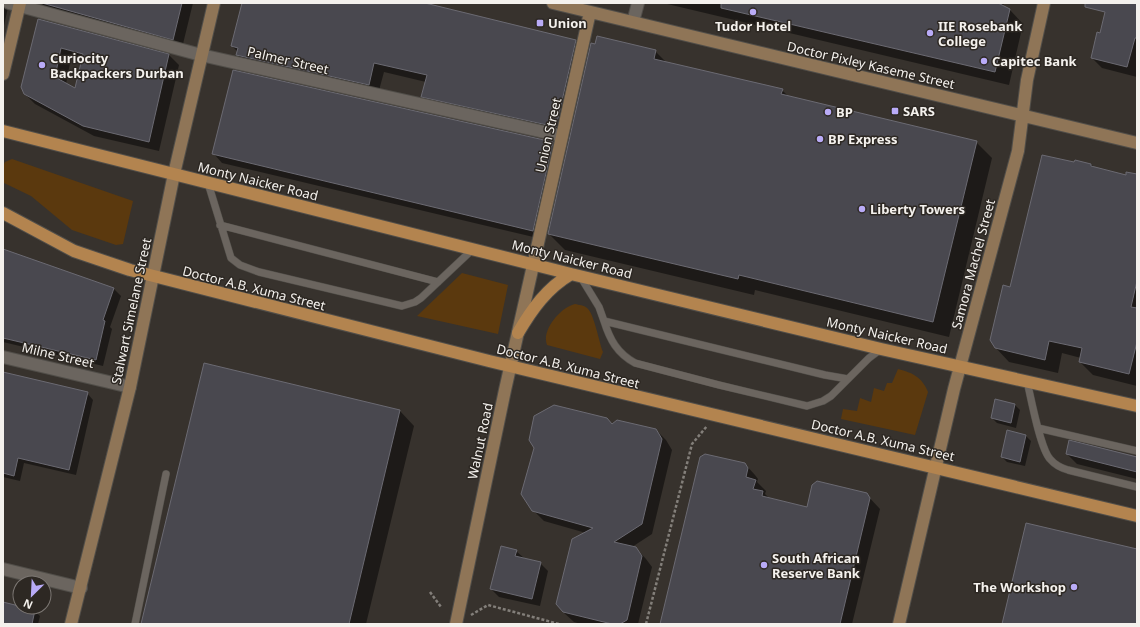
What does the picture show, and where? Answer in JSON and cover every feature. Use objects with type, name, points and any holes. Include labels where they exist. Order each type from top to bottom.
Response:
[{"type":"main road","name":"Stalwart Simelane Street","points":[[71,624],[130,386],[174,174],[214,3]]},
{"type":"main road","name":"Doctor Pixley Kaseme Street","points":[[553,3],[1137,143]]},
{"type":"main road","name":"Samora Machel Street","points":[[899,624],[960,366],[1018,151],[1032,54],[1044,3]]},
{"type":"main road","points":[[3,74],[16,4]]},
{"type":"main road","name":"Union Street","points":[[534,264],[590,12]]},
{"type":"main road","name":"Monty Naicker Road","points":[[3,131],[576,275],[881,349],[1137,406]]},
{"type":"main road","name":"Doctor A.B. Xuma Street","points":[[3,213],[74,251],[124,269],[510,366],[1137,516]]},
{"type":"main road","name":"Walnut Road","points":[[456,624],[510,366],[534,264]]},
{"type":"main road","points":[[518,333],[536,305],[549,290],[576,275]]},
{"type":"street","points":[[634,22],[638,3]]},
{"type":"street","name":"Palmer Street","points":[[16,4],[201,55],[562,136]]},
{"type":"street","name":"Milne Street","points":[[3,356],[130,386]]},
{"type":"street","points":[[3,570],[80,588]]},
{"type":"lane","points":[[208,183],[231,258],[240,265],[259,272],[402,306],[415,302],[421,298],[473,249]]},
{"type":"lane","points":[[220,224],[438,282]]},
{"type":"lane","points":[[576,275],[599,307],[609,336],[615,348],[625,358],[635,363],[759,395],[807,406],[823,401],[831,396],[868,358],[881,349]]},
{"type":"lane","points":[[604,321],[825,375],[848,379]]},
{"type":"lane","points":[[1027,381],[1038,428],[1049,458],[1059,467],[1137,487]]},
{"type":"lane","points":[[1038,428],[1137,451]]},
{"type":"lane","points":[[135,624],[166,474]]},
{"type":"path","points":[[646,624],[692,444],[709,424],[713,415]]},
{"type":"path","points":[[430,592],[441,607]]},
{"type":"path","points":[[471,615],[488,605],[559,624]]},
{"type":"shaded area","points":[[12,159],[133,201],[123,244],[116,245],[72,230],[31,196],[4,183],[3,166],[5,162]]},
{"type":"shaded area","points":[[462,273],[508,285],[498,334],[417,316]]},
{"type":"shaded area","points":[[575,304],[586,307],[590,311],[603,352],[600,359],[547,345],[547,333],[558,314]]},
{"type":"shaded area","points":[[898,369],[908,372],[920,379],[928,392],[915,435],[841,419],[843,409],[857,411],[860,398],[871,402],[874,388],[884,391],[887,383],[892,383]]},
{"type":"building","points":[[42,3],[182,3],[173,40]]},
{"type":"building","points":[[242,3],[425,3],[576,40],[556,127],[421,97],[427,75],[374,63],[369,85],[236,55],[238,48],[231,46]]},
{"type":"building","points":[[721,3],[998,3],[1010,9],[995,72],[721,8]]},
{"type":"building","points":[[1085,3],[1137,3],[1137,38],[1135,38],[1127,67],[1091,58],[1097,32],[1100,33],[1105,12],[1085,7]]},
{"type":"building","points":[[38,19],[169,54],[149,142],[83,126],[24,94],[21,87]],"holes":[[[61,48],[83,54],[75,88],[55,77]]]},
{"type":"building","points":[[597,36],[656,50],[654,59],[783,89],[781,94],[977,141],[933,322],[739,275],[738,279],[548,234],[591,43],[595,44]]},
{"type":"building","points":[[233,70],[553,142],[533,231],[212,154]]},
{"type":"building","points":[[1042,155],[1074,162],[1075,160],[1091,164],[1091,166],[1126,175],[1126,172],[1137,174],[1137,281],[1131,307],[1137,308],[1137,342],[1129,374],[1079,362],[1082,348],[1049,341],[1045,360],[995,348],[990,340],[1003,285],[1010,287]]},
{"type":"building","points":[[3,249],[114,288],[103,320],[105,321],[96,360],[3,338]]},
{"type":"building","points":[[204,363],[400,410],[349,624],[141,624]]},
{"type":"building","points":[[3,372],[88,392],[69,470],[18,458],[14,476],[3,473]]},
{"type":"building","points":[[995,399],[1015,404],[1011,423],[991,418]]},
{"type":"building","points":[[554,405],[607,418],[612,424],[617,420],[656,429],[662,439],[642,524],[614,542],[636,547],[642,556],[627,620],[620,624],[612,624],[563,612],[556,604],[572,539],[593,528],[532,511],[521,494],[534,448],[529,440],[534,416]]},
{"type":"building","points":[[1007,430],[1026,435],[1020,462],[1001,457]]},
{"type":"building","points":[[1069,440],[1137,457],[1137,472],[1066,454]]},
{"type":"building","name":"South African Reserve Bank","points":[[705,454],[745,463],[748,468],[746,477],[756,480],[753,489],[763,491],[762,496],[807,507],[812,485],[817,481],[867,493],[870,498],[840,624],[660,624],[700,457]]},
{"type":"building","name":"The Workshop","points":[[1026,523],[1137,549],[1137,624],[1002,624]]},
{"type":"building","points":[[501,546],[517,550],[515,556],[541,562],[532,599],[490,589]]},
{"type":"building","points":[[3,602],[12,604],[12,615],[34,615],[32,624],[3,624]]},
{"type":"place","name":"Tudor Hotel","points":[[753,12]]},
{"type":"place","name":"Union","points":[[540,23]]},
{"type":"place","name":"IIE Rosebank College","points":[[930,33]]},
{"type":"place","name":"Capitec Bank","points":[[984,61]]},
{"type":"place","name":"Curiocity Backpackers Durban","points":[[42,65]]},
{"type":"place","name":"SARS","points":[[895,111]]},
{"type":"place","name":"BP","points":[[828,112]]},
{"type":"place","name":"BP Express","points":[[820,139]]},
{"type":"place","name":"Liberty Towers","points":[[862,209]]},
{"type":"place","name":"South African Reserve Bank","points":[[764,565]]},
{"type":"place","name":"The Workshop","points":[[1074,587]]}]
